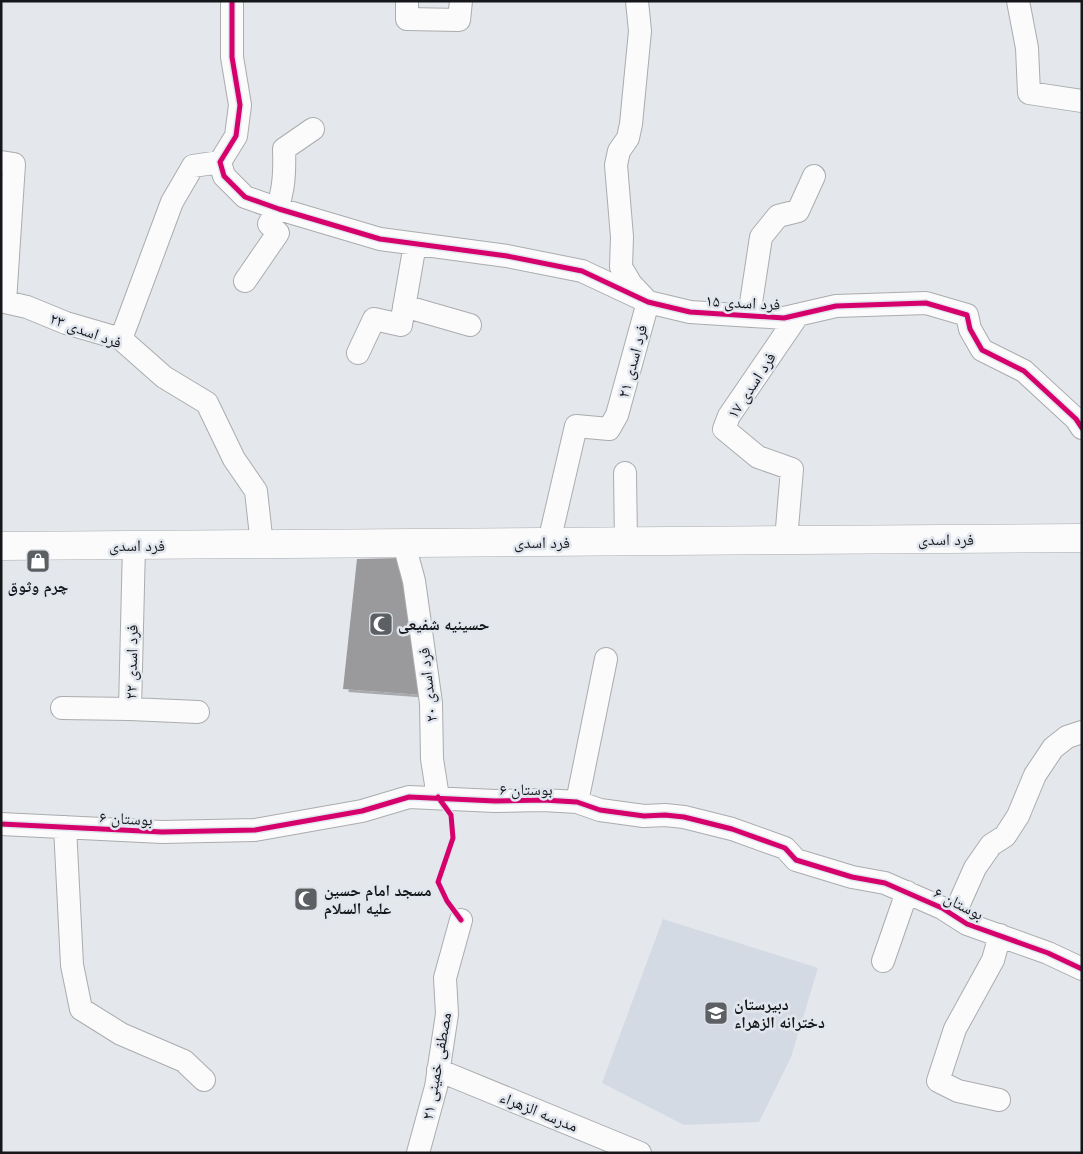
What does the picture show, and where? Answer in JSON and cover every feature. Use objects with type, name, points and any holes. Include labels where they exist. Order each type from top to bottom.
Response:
[{"type":"main road","name":"فرد اسدی","points":[[1,546],[1082,538]]},
{"type":"street","points":[[121,339],[172,202],[193,166],[220,162],[236,136],[240,106],[232,56],[232,1]]},
{"type":"street","points":[[407,1],[407,19],[459,20],[460,1]]},
{"type":"street","name":"فرد اسدی ۲۱","points":[[549,542],[576,426],[609,429],[617,416],[648,302],[631,284],[621,267],[622,237],[616,165],[619,151],[628,138],[631,124],[640,31],[637,1]]},
{"type":"street","points":[[1018,1],[1027,48],[1029,93],[1082,100]]},
{"type":"street","points":[[245,282],[278,232],[269,224],[279,209],[285,170],[284,149],[313,129]]},
{"type":"street","name":"فرد اسدی ۲۳","points":[[1,162],[14,164],[5,302],[121,339],[164,377],[207,403],[234,459],[256,491],[262,545]]},
{"type":"street","name":"فرد اسدی ۱۵","points":[[220,162],[224,176],[245,197],[279,209],[380,239],[507,256],[582,270],[648,302],[690,312],[784,318],[836,306],[926,303],[967,315],[970,329],[982,350],[1024,371],[1076,419],[1082,428]]},
{"type":"street","points":[[749,316],[761,237],[778,216],[798,211],[814,176]]},
{"type":"street","points":[[358,353],[374,319],[400,325],[415,244]]},
{"type":"street","points":[[404,306],[470,325]]},
{"type":"street","name":"فرد اسدی ۱۷","points":[[786,540],[792,469],[758,457],[724,429],[729,416],[798,315]]},
{"type":"street","points":[[625,473],[626,542]]},
{"type":"street","name":"فرد اسدی ۲۰","points":[[404,544],[414,581],[431,703],[432,759],[438,797]]},
{"type":"street","name":"فرد اسدی ۲۲","points":[[62,708],[130,709],[134,545]]},
{"type":"street","points":[[577,802],[606,659]]},
{"type":"street","points":[[130,709],[198,712]]},
{"type":"street","points":[[954,916],[975,868],[991,845],[1005,836],[1009,830],[1018,816],[1035,775],[1053,748],[1067,737],[1082,732]]},
{"type":"street","name":"بوستان ۶","points":[[1,824],[162,832],[255,830],[362,811],[409,797],[438,797],[495,802],[542,800],[577,802],[609,811],[644,816],[666,815],[701,821],[786,848],[796,860],[852,877],[885,883],[907,892],[967,924],[1000,935],[1082,968]]},
{"type":"street","points":[[65,827],[72,965],[81,1009],[120,1034],[184,1061],[204,1080]]},
{"type":"street","points":[[883,961],[907,892]]},
{"type":"street","name":"مصطفی خمینی ۲۱","points":[[418,1153],[438,1070],[447,1014],[445,978],[461,920]]},
{"type":"street","points":[[999,1100],[958,1091],[938,1081],[955,1030],[993,960],[1000,935]]},
{"type":"street","name":"مدرسه الزهراء","points":[[438,1070],[640,1153]]},
{"type":"shaded area","name":"دبیرستان دخترانه الزهراء","points":[[663,919],[818,968],[791,1057],[759,1122],[684,1125],[602,1083]]},
{"type":"building","name":"حسینیه شفیعی","points":[[402,558],[424,695],[343,689],[357,559]]},
{"type":"cycle path","points":[[232,1],[232,57],[240,105],[236,136],[220,162],[224,176],[245,197],[380,239],[507,256],[582,271],[648,302],[690,312],[784,318],[836,306],[926,303],[967,315],[970,329],[982,350],[1024,371],[1076,419],[1082,428]]},
{"type":"cycle path","points":[[1,824],[162,832],[255,830],[362,811],[409,797],[577,802],[600,810],[644,816],[665,815],[684,817],[732,829],[785,848],[796,860],[852,877],[885,883],[942,908],[967,924],[1048,953],[1082,969]]},
{"type":"cycle path","points":[[438,797],[451,815],[453,838],[438,882],[447,901],[461,920]]},
{"type":"place","name":"چرم وثوق","points":[[38,561]]},
{"type":"place","name":"حسینیه شفیعی","points":[[381,624]]},
{"type":"place","name":"مسجد امام حسین علیه السلام","points":[[306,899]]},
{"type":"place","name":"دبیرستان دخترانه الزهراء","points":[[716,1013]]}]
